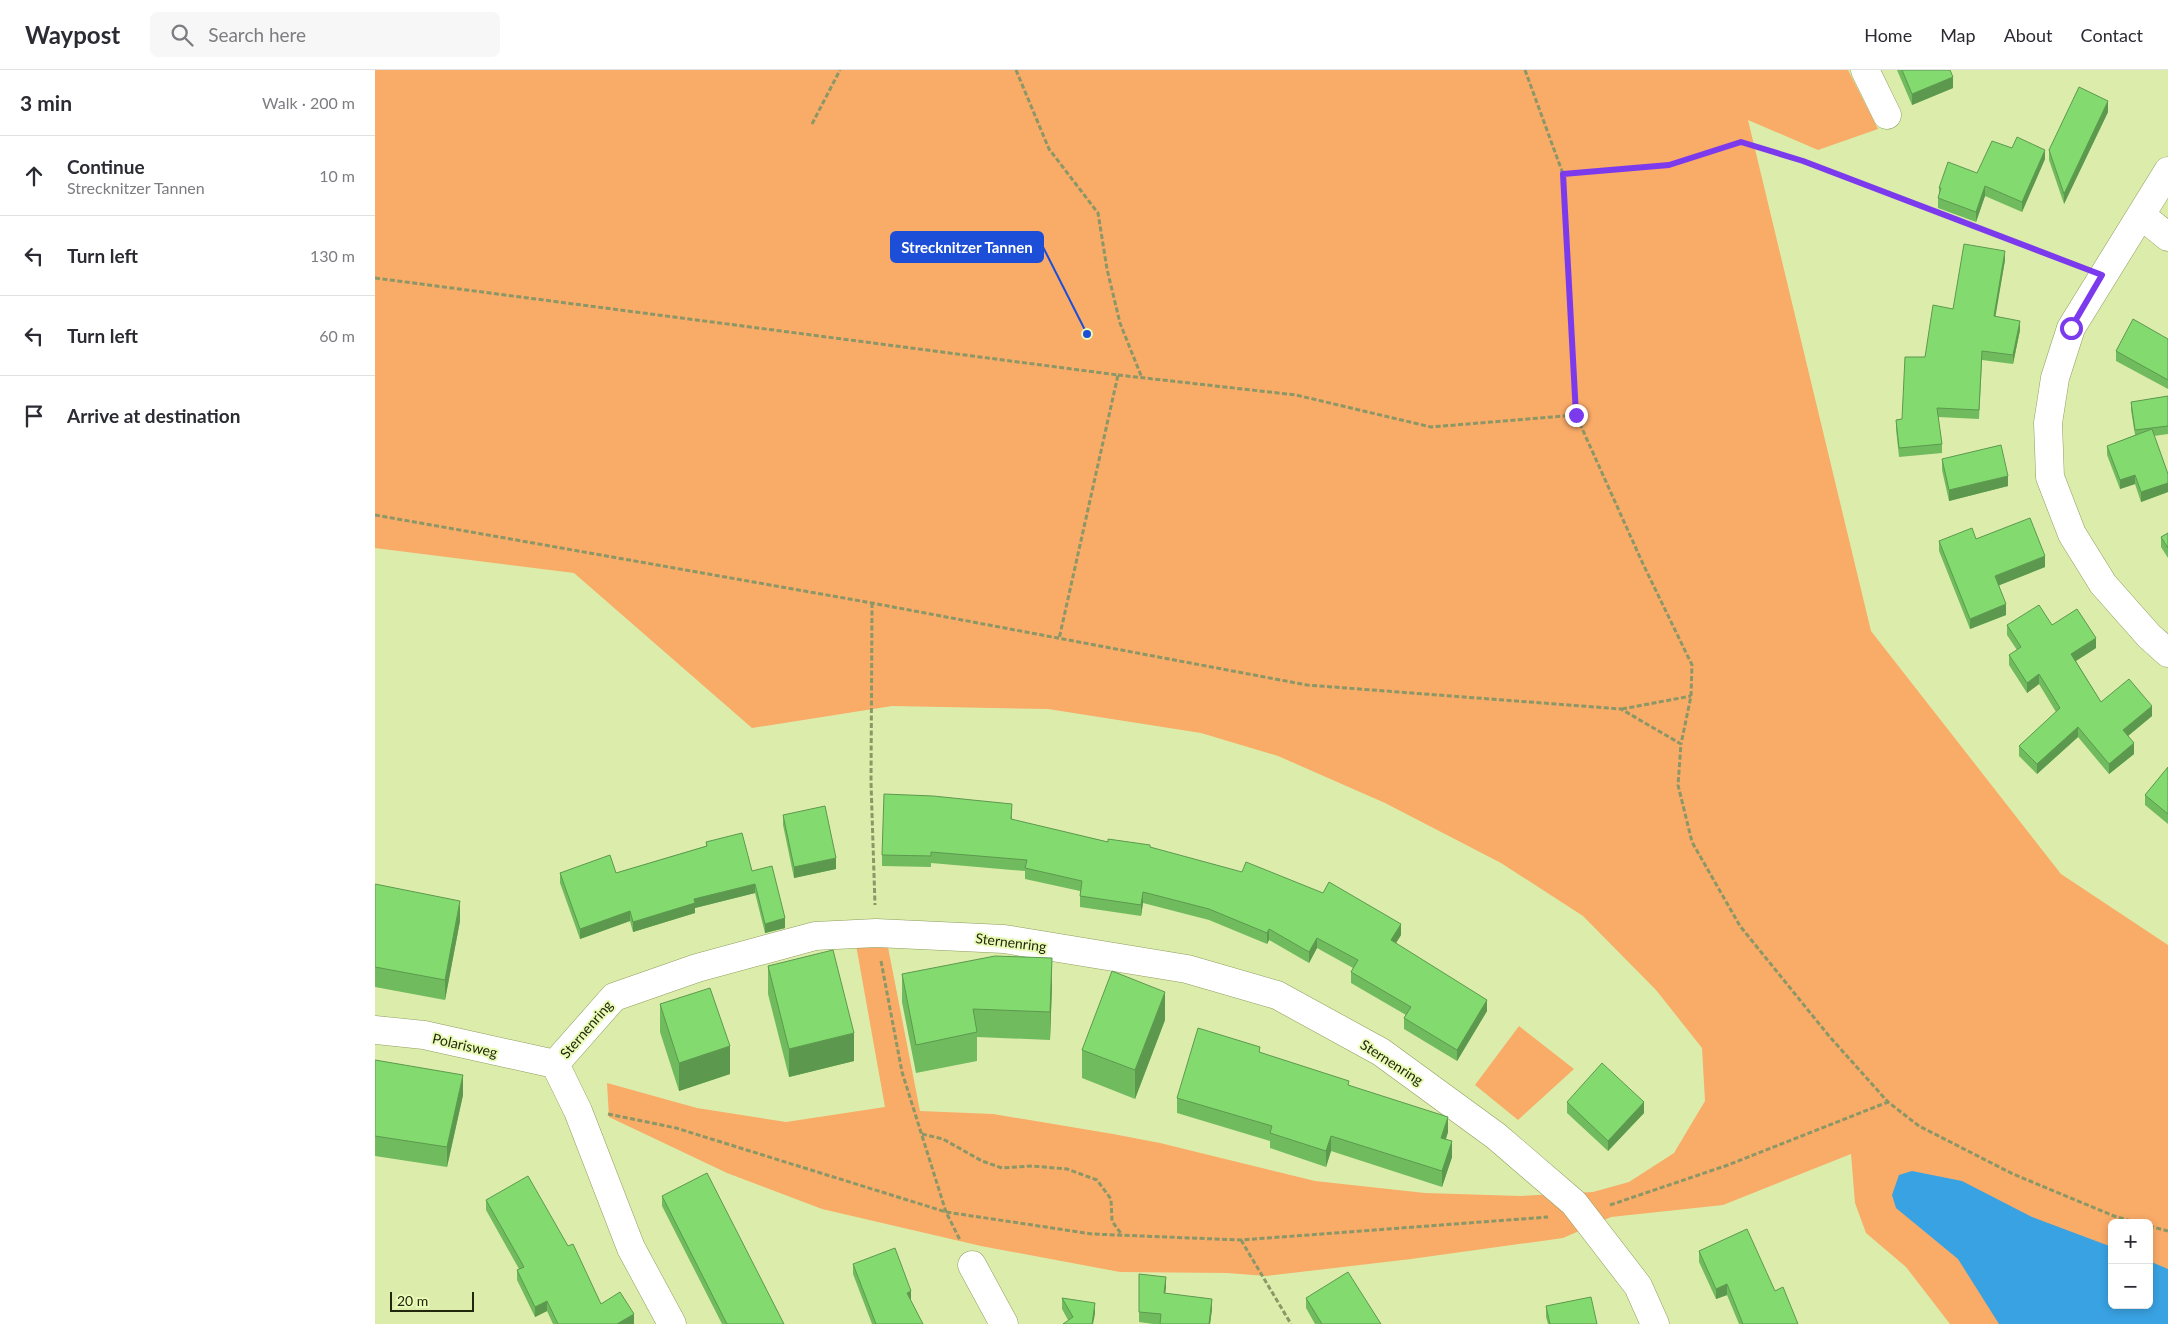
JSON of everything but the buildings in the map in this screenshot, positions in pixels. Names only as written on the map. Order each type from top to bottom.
[{"type":"street","points":[[1865,70],[1887,115]]},
{"type":"street","points":[[2168,171],[2142,216],[2102,275],[2071,328],[2055,378],[2048,423],[2050,477],[2072,534],[2103,584],[2149,636],[2168,653]]},
{"type":"street","points":[[2142,216],[2168,237]]},
{"type":"street","name":"Sternenring","points":[[671,1324],[631,1248],[578,1112],[555,1064],[614,997],[697,968],[815,936],[876,933],[1004,939],[1187,970],[1277,995],[1381,1052],[1496,1136],[1574,1203],[1638,1286],[1655,1324]]},
{"type":"street","name":"Polarisweg","points":[[375,1030],[424,1035],[555,1064]]},
{"type":"street","points":[[972,1265],[1003,1324]]},
{"type":"path","points":[[812,124],[840,70]]},
{"type":"path","points":[[1016,70],[1049,149],[1098,213],[1107,269],[1120,324],[1142,378]]},
{"type":"path","points":[[1525,70],[1563,174],[1576,415],[1643,564],[1692,665],[1691,696],[1681,744],[1678,785],[1692,842],[1740,926],[1829,1036],[1888,1102],[1919,1126],[2013,1174],[2124,1219]]},
{"type":"path","points":[[1563,174],[1669,165],[1741,142],[1803,161],[2102,275]]},
{"type":"path","points":[[375,278],[1118,376],[1296,395],[1431,427],[1576,415]]},
{"type":"path","points":[[1059,639],[1118,376]]},
{"type":"path","points":[[375,514],[872,603],[1307,685],[1621,709],[1691,696]]},
{"type":"path","points":[[872,603],[871,782],[876,933],[902,1072],[947,1212]]},
{"type":"path","points":[[1621,709],[1681,744]]},
{"type":"path","points":[[578,1112],[610,1115],[676,1128],[947,1212],[1092,1234],[1241,1240],[1582,1214],[1728,1166],[1888,1102]]},
{"type":"path","points":[[922,1134],[943,1139],[981,1161],[1002,1168],[1032,1166],[1067,1169],[1097,1180],[1111,1199],[1112,1220],[1122,1235]]},
{"type":"path","points":[[2153,1227],[2168,1231]]},
{"type":"path","points":[[1241,1240],[1291,1324]]},
{"type":"shaded area","points":[[375,70],[1848,70],[1878,129],[1818,150],[1748,120],[1871,631],[2061,874],[2168,945],[2168,1324],[1950,1324],[1906,1267],[1866,1233],[1855,1203],[1851,1154],[1723,1205],[1611,1217],[1563,1238],[1411,1259],[1266,1276],[1227,1273],[1120,1272],[981,1246],[822,1209],[727,1173],[609,1117],[607,1083],[697,1108],[786,1122],[885,1107],[856,945],[887,942],[920,1111],[993,1114],[1113,1134],[1160,1143],[1315,1181],[1425,1193],[1520,1196],[1593,1192],[1629,1182],[1674,1153],[1705,1101],[1702,1048],[1656,990],[1583,916],[1501,863],[1385,803],[1278,756],[1201,733],[1048,709],[892,706],[752,728],[574,573],[375,548]]},
{"type":"shaded area","points":[[1519,1026],[1574,1069],[1518,1120],[1475,1085]]},
{"type":"water","points":[[1912,1171],[1962,1181],[2032,1217],[2108,1246],[2108,1309],[2153,1309],[2153,1263],[2168,1269],[2168,1324],[1999,1324],[1958,1259],[1896,1208],[1892,1195],[1899,1175]]},
{"type":"place","name":"Strecknitzer Tannen","points":[[1087,334]]},
{"type":"route","points":[[1576,415],[1563,174],[1669,165],[1741,142],[1803,161],[2102,275],[2071,328]]}]
